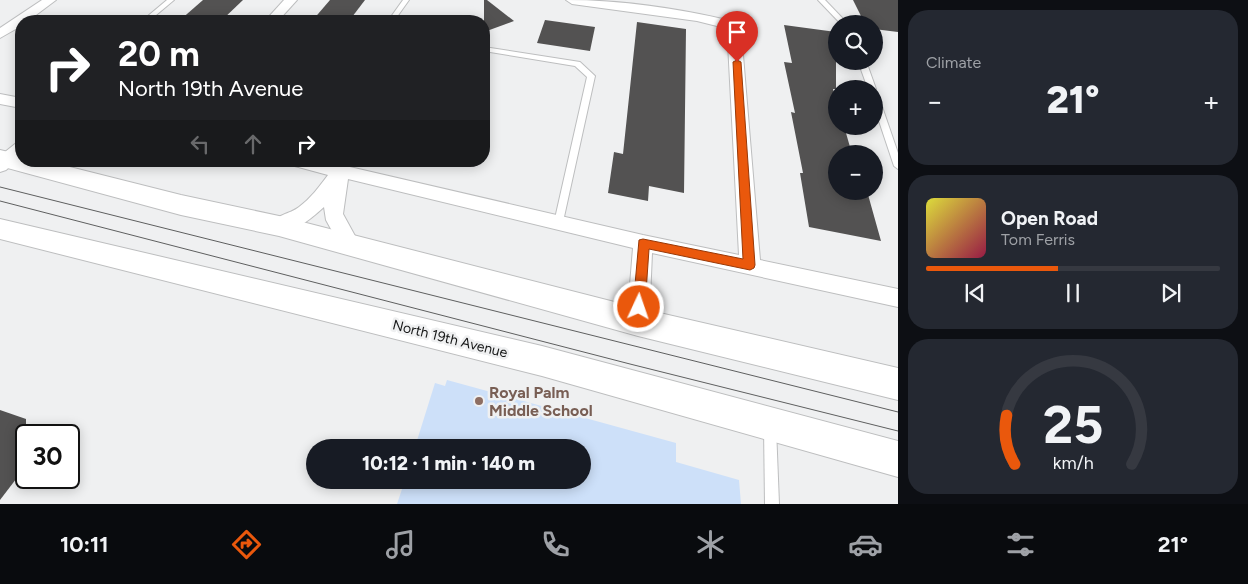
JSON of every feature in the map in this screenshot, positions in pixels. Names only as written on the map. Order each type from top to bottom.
[{"type":"main road","points":[[40,167],[181,205],[279,226],[638,322],[898,384]]},
{"type":"main road","name":"North 19th Avenue","points":[[0,229],[542,362],[898,459]]},
{"type":"street","points":[[28,15],[50,0]]},
{"type":"street","points":[[277,15],[291,0]]},
{"type":"street","points":[[572,0],[697,17],[726,24],[735,43],[750,265]]},
{"type":"street","points":[[0,34],[15,24]]},
{"type":"street","points":[[0,99],[15,102]]},
{"type":"street","points":[[321,167],[643,243],[898,298]]},
{"type":"street","points":[[279,226],[304,214],[318,202],[340,172]]},
{"type":"street","points":[[340,172],[332,208],[334,219],[350,245]]},
{"type":"street","points":[[638,322],[643,243]]},
{"type":"lane","points":[[152,15],[171,0]]},
{"type":"lane","points":[[395,15],[406,0]]},
{"type":"lane","points":[[821,0],[836,15]]},
{"type":"lane","points":[[490,50],[577,64],[591,76],[559,223]]},
{"type":"lane","points":[[883,122],[898,166]]},
{"type":"lane","points":[[770,423],[772,504]]},
{"type":"shaded area","points":[[447,380],[676,443],[676,462],[739,480],[741,504],[397,504],[402,489],[591,489],[591,439],[418,439],[435,383],[445,386]]},
{"type":"building","points":[[203,0],[243,0],[227,15],[186,15]]},
{"type":"building","points":[[330,0],[365,0],[354,15],[317,15]]},
{"type":"building","points":[[484,0],[487,0],[514,21],[490,30],[490,15],[484,15]]},
{"type":"building","points":[[853,0],[898,0],[898,32],[883,30],[883,15],[860,15]]},
{"type":"building","points":[[545,20],[595,27],[590,51],[537,43]]},
{"type":"building","points":[[637,22],[686,29],[684,193],[649,186],[648,201],[608,193],[614,152],[623,154]]},
{"type":"building","points":[[784,25],[828,31],[828,70],[836,70],[836,80],[828,80],[828,135],[847,135],[849,145],[828,145],[828,200],[870,200],[881,241],[809,227],[800,173],[803,173],[791,112],[795,113],[784,62],[792,63]]},
{"type":"building","points":[[0,410],[26,419],[26,424],[15,424],[15,480],[0,500]]},
{"type":"tram line","points":[[0,187],[898,412]]},
{"type":"tram line","points":[[0,201],[630,364],[898,431]]},
{"type":"place","name":"Royal Palm Middle School","points":[[479,401]]},
{"type":"route","points":[[639,307],[643,243],[750,265],[737,62]]}]
